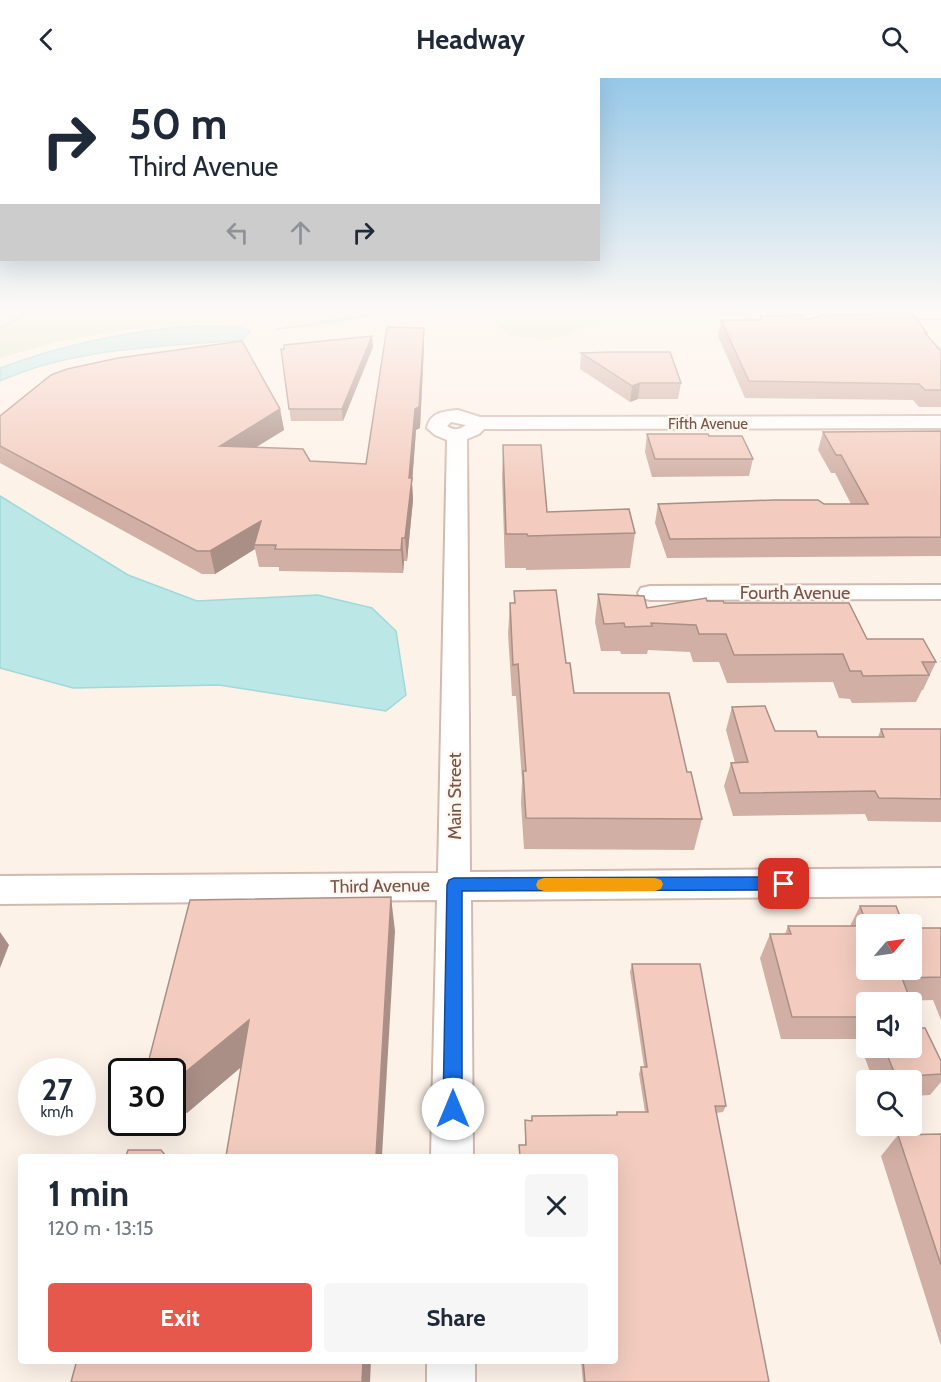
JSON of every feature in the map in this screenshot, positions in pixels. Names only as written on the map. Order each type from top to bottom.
[{"type":"street","name":"Fifth Avenue","points":[[466,429],[941,422]]},
{"type":"street","name":"Main Street","points":[[452,1154],[454,885],[466,429]]},
{"type":"street","name":"Fourth Avenue","points":[[650,593],[941,592]]},
{"type":"street","name":"Third Avenue","points":[[0,890],[941,882]]},
{"type":"street","points":[[451,1364],[451,1382]]},
{"type":"water","points":[[0,372],[24,372],[0,381]]},
{"type":"water","points":[[0,496],[128,575],[197,601],[318,595],[372,608],[396,631],[406,695],[386,711],[219,685],[73,688],[0,668]]},
{"type":"building","points":[[59,372],[259,372],[280,409],[220,446],[303,449],[310,461],[366,464],[380,372],[421,372],[419,407],[415,409],[409,478],[412,478],[405,538],[402,538],[401,550],[275,549],[276,545],[254,545],[261,521],[210,551],[197,551],[0,446],[0,416],[51,375]]},
{"type":"building","points":[[284,372],[357,372],[342,409],[289,409]]},
{"type":"building","points":[[610,372],[677,372],[681,383],[640,383],[632,386]]},
{"type":"building","points":[[745,372],[941,372],[941,390],[925,390],[919,384],[749,381]]},
{"type":"building","points":[[941,431],[941,537],[670,539],[658,504],[818,500],[824,504],[868,504],[841,455],[836,455],[823,432]]},
{"type":"building","points":[[647,434],[742,436],[753,459],[655,459]]},
{"type":"building","points":[[503,445],[541,445],[547,512],[629,509],[635,533],[528,536],[527,534],[506,534]]},
{"type":"building","points":[[556,590],[566,663],[570,663],[574,693],[669,693],[687,772],[691,772],[702,819],[526,818],[523,771],[526,771],[518,664],[513,665],[510,603],[515,603],[514,591]]},
{"type":"building","points":[[598,594],[644,596],[647,608],[706,598],[707,601],[723,601],[724,603],[849,603],[867,639],[923,639],[936,662],[922,662],[929,675],[863,676],[861,671],[850,671],[843,654],[734,655],[726,634],[699,634],[696,625],[651,623],[652,626],[625,627],[624,623],[604,624]]},
{"type":"building","points":[[765,706],[775,731],[816,731],[818,737],[884,737],[881,729],[941,729],[941,799],[879,798],[875,791],[740,793],[731,763],[748,762],[732,707]]},
{"type":"building","points":[[391,897],[376,1154],[226,1154],[249,1020],[186,1072],[186,1058],[149,1058],[190,900]]},
{"type":"building","points":[[860,906],[896,906],[899,914],[863,914]]},
{"type":"building","points":[[788,926],[856,926],[856,980],[903,980],[907,992],[856,992],[856,1017],[792,1017],[770,934],[791,934]]},
{"type":"building","points":[[922,928],[941,928],[941,977],[922,977]]},
{"type":"building","points":[[632,964],[700,964],[726,1106],[715,1106],[769,1382],[585,1382],[583,1364],[618,1364],[618,1154],[520,1154],[519,1145],[526,1145],[525,1120],[532,1121],[532,1116],[617,1115],[617,1112],[648,1112],[641,1067],[647,1067]]},
{"type":"building","points":[[922,1028],[925,1028],[941,1061],[941,1074],[922,1075],[922,1070],[893,1070],[888,1058],[922,1058]]},
{"type":"building","points":[[941,1134],[941,1265],[898,1136]]},
{"type":"building","points":[[128,1150],[161,1150],[164,1154],[127,1154]]},
{"type":"building","points":[[76,1364],[363,1364],[362,1382],[71,1382]]},
{"type":"slow traffic","points":[[544,885],[655,884]]},
{"type":"route","points":[[453,1109],[454,885],[784,884]]}]
